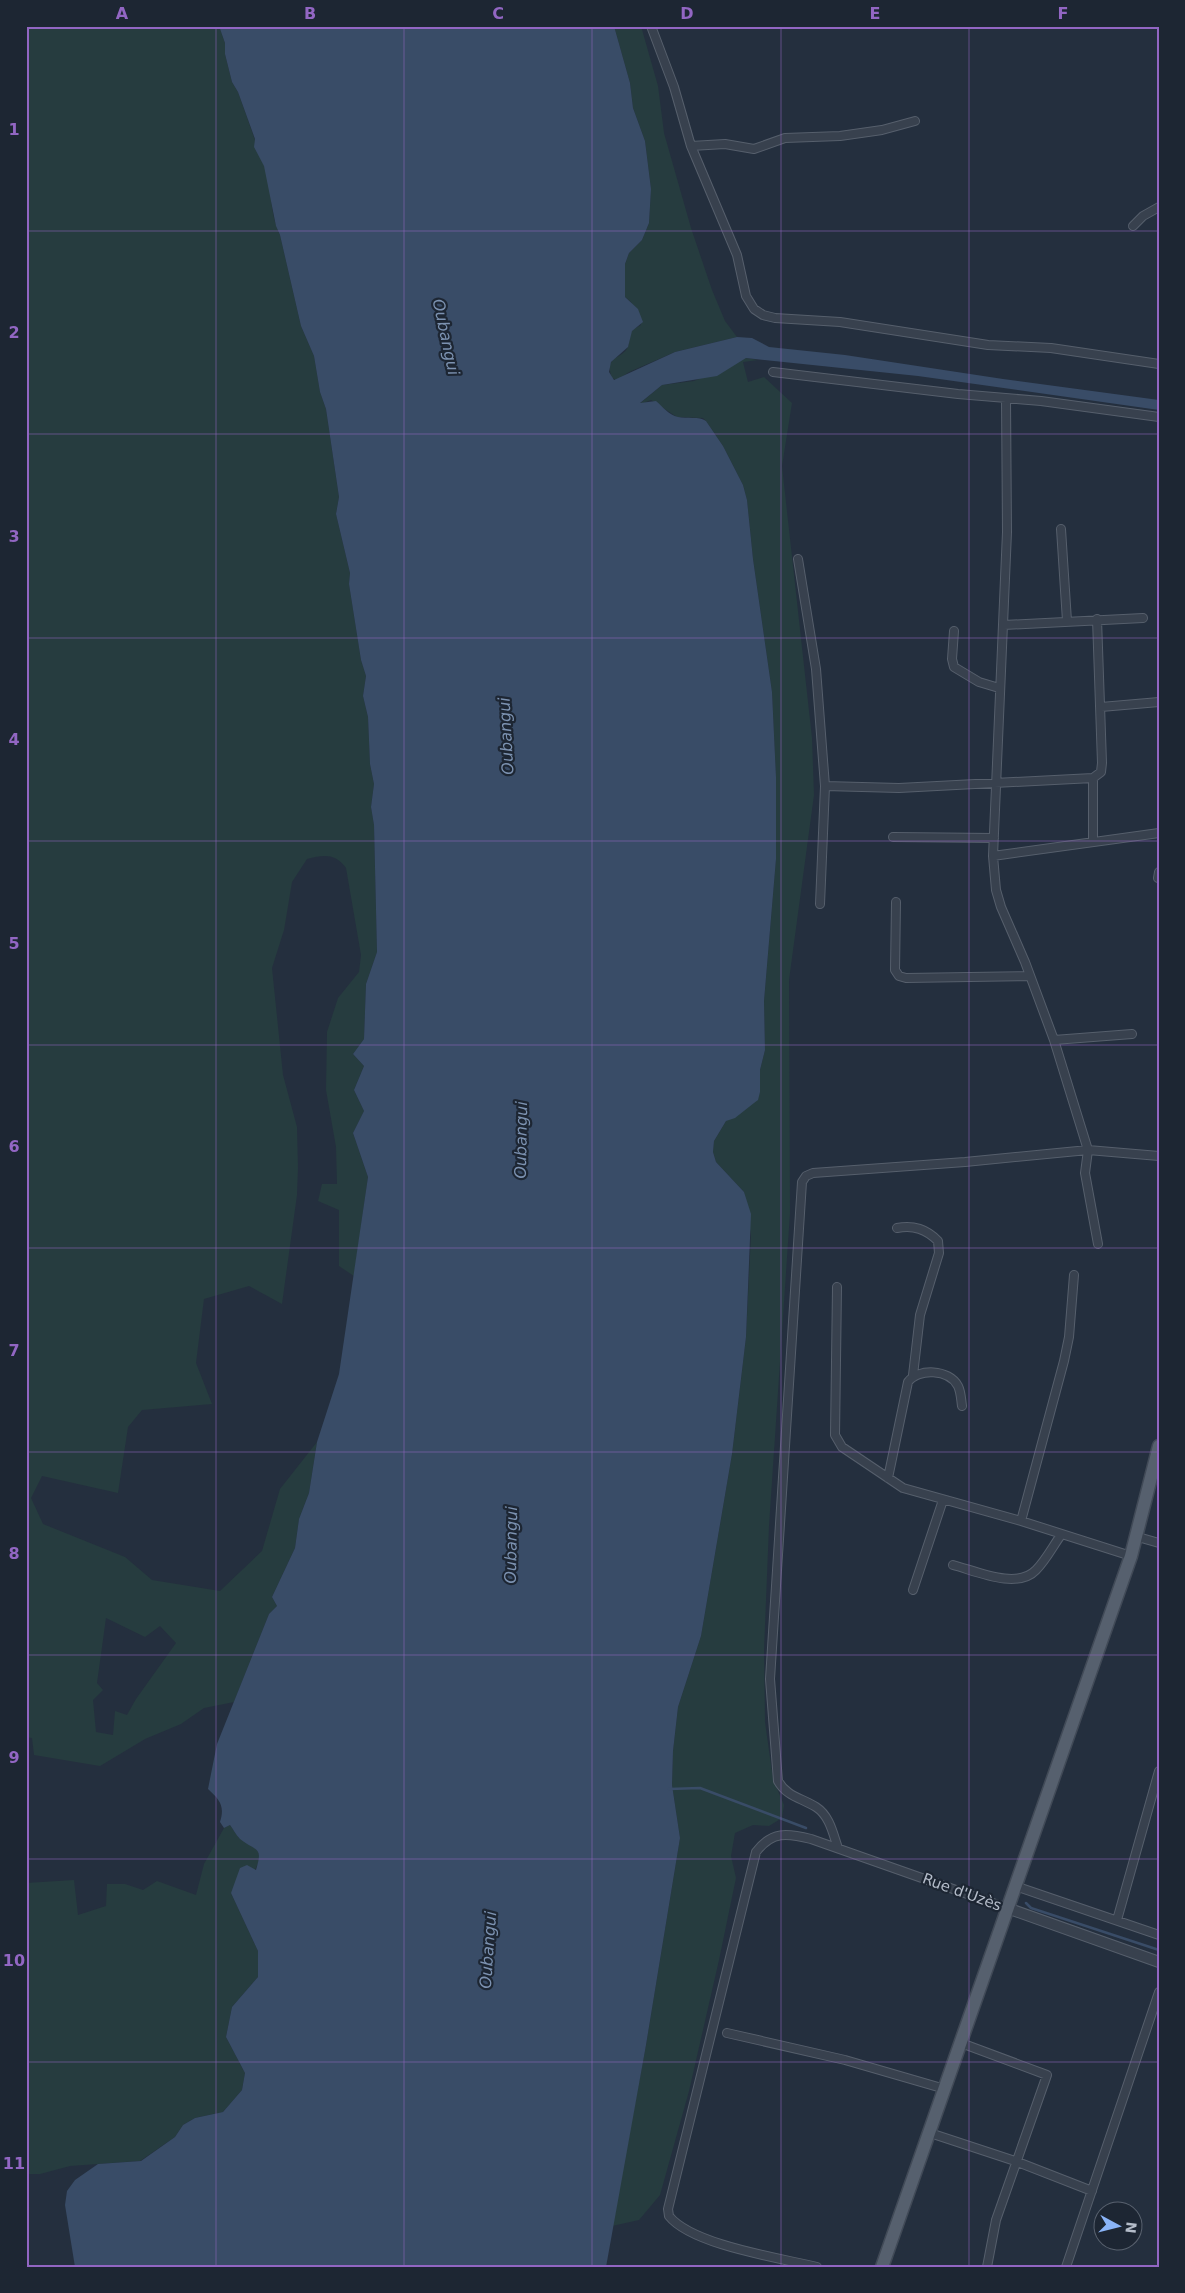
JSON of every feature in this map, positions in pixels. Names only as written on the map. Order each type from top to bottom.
[{"type":"main road","points":[[882,2267],[1138,1537],[1158,1460],[1159,1446]]},
{"type":"street","points":[[651,26],[674,86],[691,146],[737,254],[746,296],[754,308],[763,315],[775,318],[840,322],[988,345],[1051,348],[1159,364]]},
{"type":"street","points":[[691,146],[725,144],[754,149],[785,138],[840,136],[882,130],[914,121]]},
{"type":"street","points":[[1133,226],[1143,216],[1159,207]]},
{"type":"street","points":[[773,372],[1006,399],[1041,401],[1159,417]]},
{"type":"street","points":[[1006,399],[1007,532],[993,856],[996,890],[1054,1040],[1088,1150],[1085,1173],[1098,1244]]},
{"type":"street","points":[[1061,530],[1068,621]]},
{"type":"street","points":[[798,559],[816,669],[825,786],[820,904]]},
{"type":"street","points":[[1004,626],[1097,619],[1143,618]]},
{"type":"street","points":[[825,786],[899,788],[1094,778],[1101,772],[1102,763],[1097,619]]},
{"type":"street","points":[[954,631],[952,659],[954,667],[979,682],[999,688]]},
{"type":"street","points":[[1101,707],[1159,702]]},
{"type":"street","points":[[1093,840],[1094,778]]},
{"type":"street","points":[[993,856],[1043,850],[1093,840],[1159,833]]},
{"type":"street","points":[[893,838],[994,838]]},
{"type":"street","points":[[896,902],[896,970],[899,976],[906,978],[1030,976]]},
{"type":"street","points":[[1054,1040],[1132,1034]]},
{"type":"street","points":[[838,1848],[830,1824],[817,1808],[784,1791],[778,1781],[770,1679],[802,1182],[806,1176],[813,1173],[965,1162],[1088,1150],[1159,1156]]},
{"type":"street","points":[[888,1478],[908,1382],[913,1375],[920,1315],[939,1253],[938,1241],[919,1228],[908,1226],[897,1228]]},
{"type":"street","points":[[1020,1521],[1064,1362],[1069,1337],[1074,1275]]},
{"type":"street","points":[[837,1287],[835,1435],[842,1447],[879,1469],[903,1488],[1020,1521],[1131,1556]]},
{"type":"street","points":[[913,1375],[924,1372],[939,1373],[950,1378],[957,1384],[962,1406]]},
{"type":"street","points":[[914,1590],[943,1500]]},
{"type":"street","points":[[953,1565],[1012,1579],[1024,1578],[1036,1571],[1061,1535]]},
{"type":"street","points":[[1138,1537],[1159,1543]]},
{"type":"street","points":[[1117,1920],[1159,1771]]},
{"type":"street","name":"Rue d'Uzès","points":[[817,2267],[712,2241],[687,2232],[669,2216],[668,2210],[750,1872],[756,1852],[764,1842],[780,1835],[794,1834],[1159,1962]]},
{"type":"street","points":[[1015,1886],[1159,1935]]},
{"type":"street","points":[[1066,2267],[1159,1992]]},
{"type":"street","points":[[727,2033],[845,2060],[945,2089]]},
{"type":"street","points":[[961,2043],[1046,2075],[996,2220],[987,2267]]},
{"type":"street","points":[[930,2133],[1015,2161],[1092,2191]]},
{"type":"green space","points":[[26,26],[219,26],[225,43],[225,54],[232,82],[238,92],[255,140],[256,150],[267,174],[274,218],[280,235],[301,326],[314,356],[320,392],[326,409],[339,497],[336,514],[350,573],[349,584],[361,660],[366,676],[363,696],[368,717],[370,764],[374,784],[371,807],[374,825],[377,952],[366,984],[364,1039],[353,1054],[364,1066],[354,1090],[364,1111],[353,1133],[368,1177],[354,1276],[339,1266],[339,1210],[318,1201],[322,1184],[337,1184],[336,1147],[326,1090],[327,1032],[338,998],[359,972],[361,955],[346,868],[338,860],[329,856],[307,859],[292,882],[284,930],[272,968],[283,1075],[297,1127],[297,1195],[282,1304],[249,1286],[204,1299],[196,1363],[212,1404],[142,1410],[128,1427],[118,1493],[42,1476],[31,1498],[43,1524],[125,1557],[152,1580],[220,1591],[262,1551],[280,1489],[317,1442],[309,1493],[299,1519],[295,1548],[272,1597],[277,1606],[269,1614],[234,1702],[204,1708],[181,1724],[145,1739],[100,1766],[34,1755],[32,1738],[26,1737]],"holes":[[[106,1618],[145,1637],[160,1626],[176,1643],[136,1699],[127,1715],[115,1711],[113,1735],[96,1732],[93,1700],[103,1690],[97,1683]]]},
{"type":"green space","points":[[614,26],[641,26],[658,86],[664,133],[691,228],[712,290],[725,321],[737,337],[675,352],[629,372],[617,380],[612,378],[610,365],[615,358],[626,350],[632,330],[641,325],[631,302],[625,297],[625,264],[629,253],[642,240],[649,223],[651,189],[645,141],[633,108],[630,83]]},
{"type":"green space","points":[[746,358],[758,360],[743,362],[748,382],[764,377],[792,403],[782,466],[812,738],[814,795],[789,980],[790,1213],[769,1526],[764,1650],[765,1722],[773,1779],[784,1805],[782,1818],[769,1826],[753,1825],[735,1833],[731,1856],[736,1878],[689,2091],[660,2195],[639,2220],[612,2226],[646,2045],[680,1838],[672,1785],[673,1751],[678,1707],[701,1636],[732,1454],[746,1337],[751,1235],[744,1192],[716,1162],[713,1152],[714,1141],[726,1121],[743,1111],[760,1092],[760,1070],[765,1050],[764,1001],[776,859],[776,777],[772,692],[753,559],[747,500],[743,485],[723,446],[703,418],[677,417],[651,400],[638,405],[662,385],[694,381]]},
{"type":"green space","points":[[230,1825],[239,1838],[257,1848],[259,1855],[256,1868],[252,1874],[231,1893],[258,1951],[258,1977],[232,2007],[226,2037],[245,2073],[242,2090],[223,2112],[195,2118],[183,2125],[175,2137],[140,2161],[70,2166],[40,2174],[26,2174],[26,1883],[74,1880],[78,1915],[106,1906],[107,1884],[125,1884],[143,1890],[157,1881],[196,1895],[204,1864],[224,1828]]},
{"type":"water","name":"Oubangui","points":[[219,26],[614,26],[630,83],[633,108],[645,141],[651,189],[649,223],[642,240],[629,253],[625,264],[625,297],[638,309],[643,322],[632,331],[628,347],[611,362],[609,372],[614,380],[675,352],[737,337],[752,338],[769,347],[845,355],[1159,400],[1159,410],[918,376],[746,358],[717,376],[662,385],[640,403],[656,401],[666,411],[675,416],[706,421],[723,446],[743,485],[747,500],[753,559],[772,692],[776,777],[776,859],[764,1001],[765,1050],[760,1070],[760,1092],[758,1100],[735,1118],[726,1121],[714,1141],[713,1152],[716,1162],[744,1192],[751,1214],[746,1337],[732,1454],[701,1636],[678,1707],[673,1751],[672,1785],[680,1838],[646,2045],[606,2267],[75,2267],[65,2205],[67,2191],[75,2180],[98,2164],[141,2161],[175,2137],[183,2125],[195,2118],[223,2112],[242,2090],[245,2073],[226,2037],[232,2007],[258,1977],[258,1951],[231,1893],[240,1868],[247,1865],[256,1870],[259,1857],[257,1850],[240,1839],[230,1825],[224,1828],[220,1822],[222,1807],[208,1789],[217,1744],[269,1614],[277,1606],[272,1597],[295,1548],[299,1519],[309,1493],[317,1442],[339,1374],[368,1177],[353,1133],[364,1111],[354,1090],[364,1066],[353,1054],[364,1039],[366,984],[377,952],[374,825],[371,807],[374,784],[370,764],[368,717],[363,696],[366,676],[361,660],[349,584],[350,573],[336,514],[339,497],[326,409],[320,392],[314,356],[301,326],[280,235],[276,226],[264,166],[254,147],[255,139],[238,92],[232,82],[225,54],[225,43]]},
{"type":"waterway","points":[[669,1789],[700,1788],[806,1828]]},
{"type":"waterway","points":[[1026,1903],[1031,1908],[1159,1950]]}]
